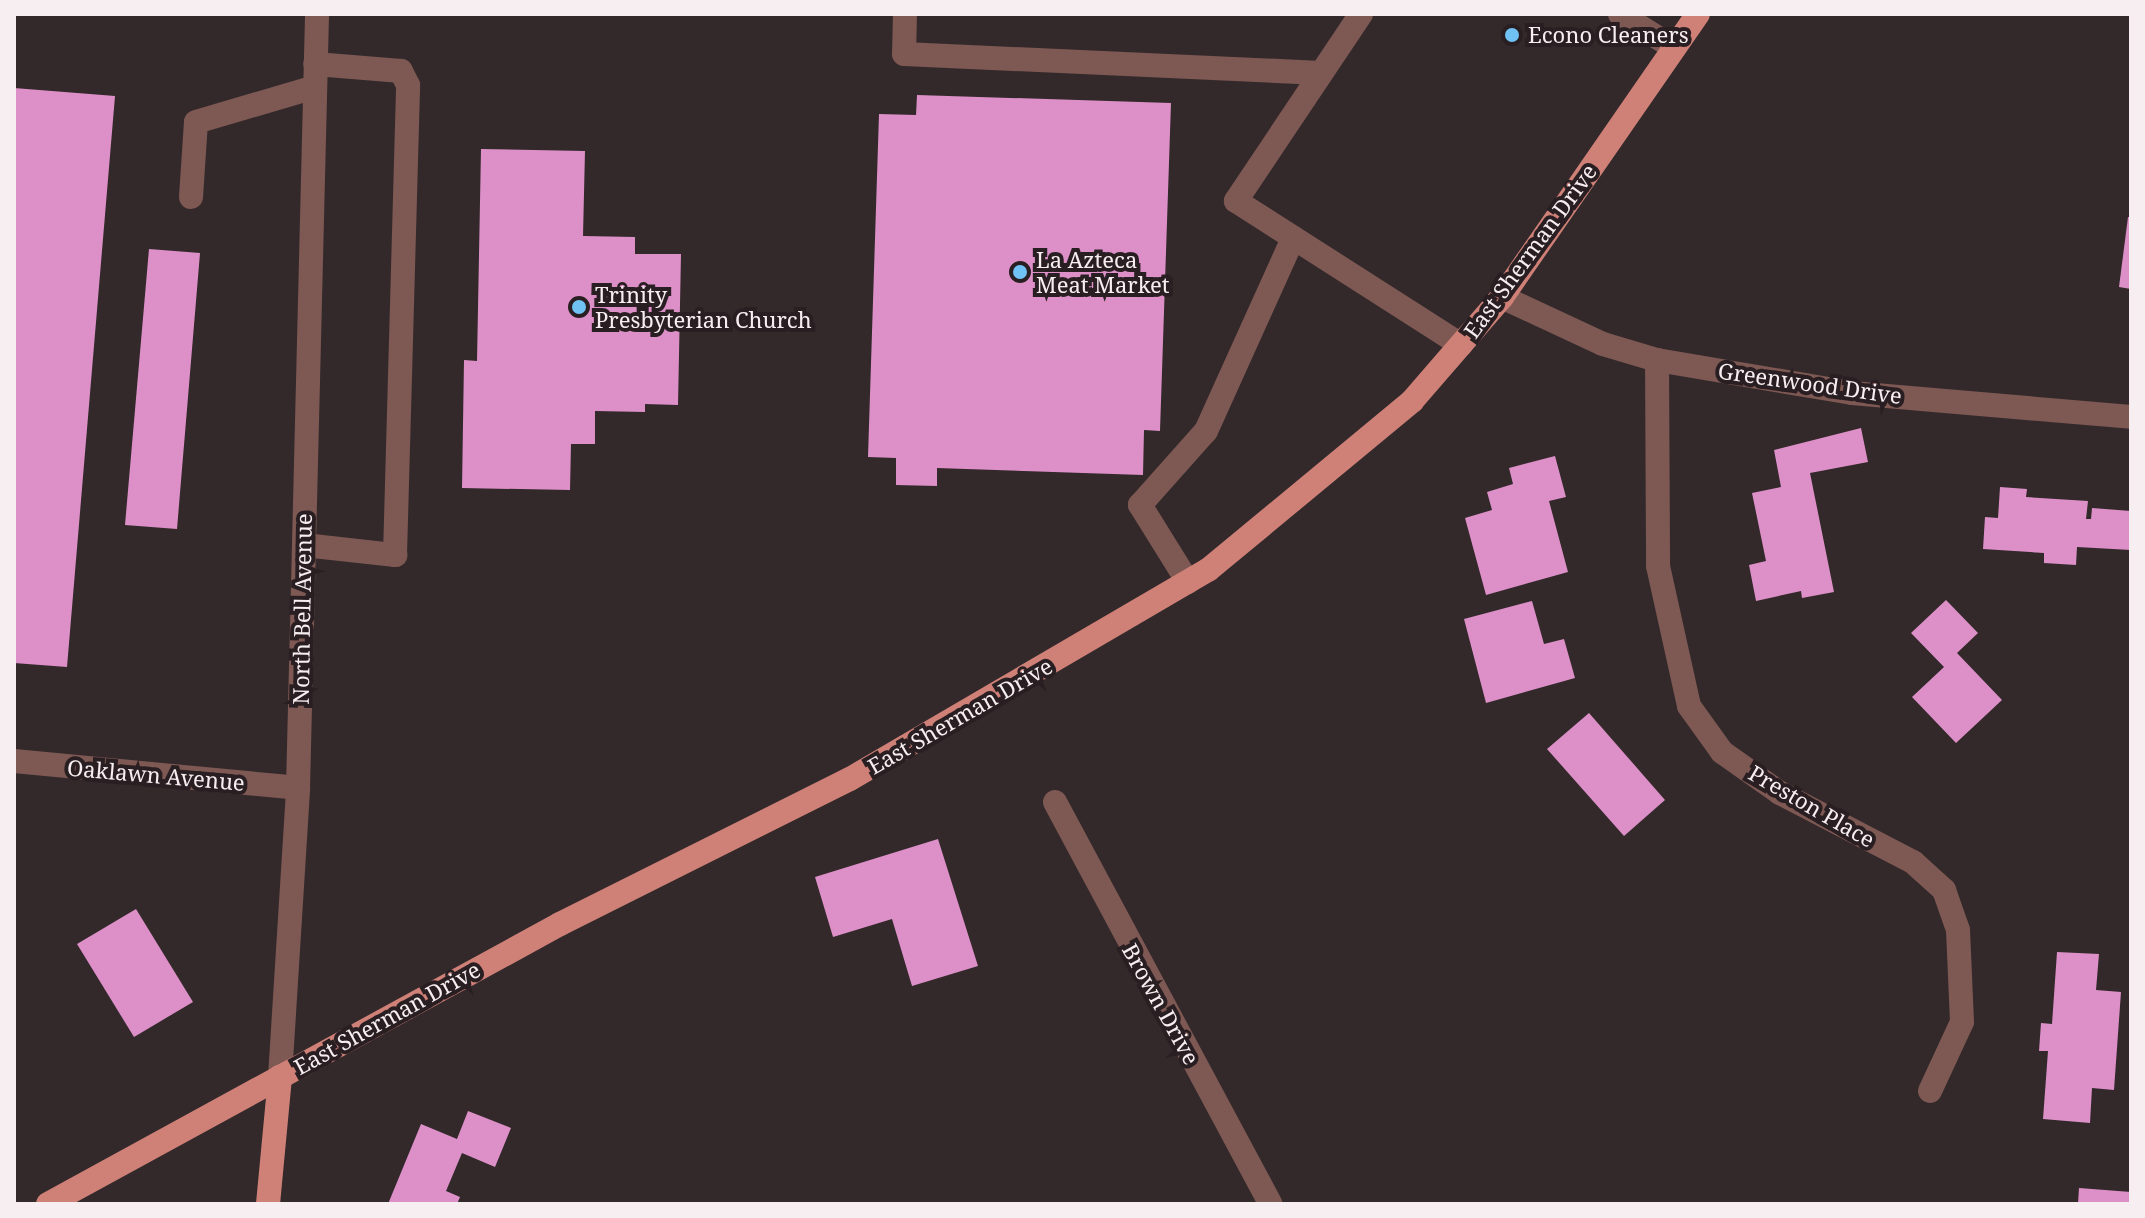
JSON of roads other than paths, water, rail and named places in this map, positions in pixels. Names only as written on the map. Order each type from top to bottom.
[{"type":"main road","name":"East Sherman Drive","points":[[48,1204],[560,924],[850,779],[1188,582],[1412,401],[1502,297],[1698,14]]},
{"type":"main road","name":"North Bell Avenue","points":[[268,1204],[280,1077]]},
{"type":"street","name":"North Bell Avenue","points":[[280,1077],[298,788],[317,14]]},
{"type":"street","points":[[905,14],[904,54],[1321,73]]},
{"type":"street","points":[[1361,14],[1236,201],[1461,345]]},
{"type":"street","points":[[1620,14],[1674,48]]},
{"type":"street","points":[[191,197],[196,122],[315,76],[401,71],[408,85],[395,555],[304,545]]},
{"type":"street","points":[[1188,582],[1140,505],[1206,431],[1293,238]]},
{"type":"street","name":"Greenwood Drive","points":[[1502,297],[1603,344],[1657,360],[1852,393],[2131,417]]},
{"type":"street","name":"Preston Place","points":[[1657,360],[1658,566],[1689,706],[1722,752],[1780,793],[1913,862],[1944,890],[1958,930],[1962,1022],[1930,1091]]},
{"type":"street","name":"Oaklawn Avenue","points":[[14,761],[298,788]]},
{"type":"street","name":"Brown Drive","points":[[1055,802],[1271,1204]]},
{"type":"place","name":"Econo Cleaners","points":[[1512,35]]},
{"type":"place","name":"La Azteca Meat Market","points":[[1020,272]]},
{"type":"place","name":"Trinity Presbyterian Church","points":[[579,307]]}]
